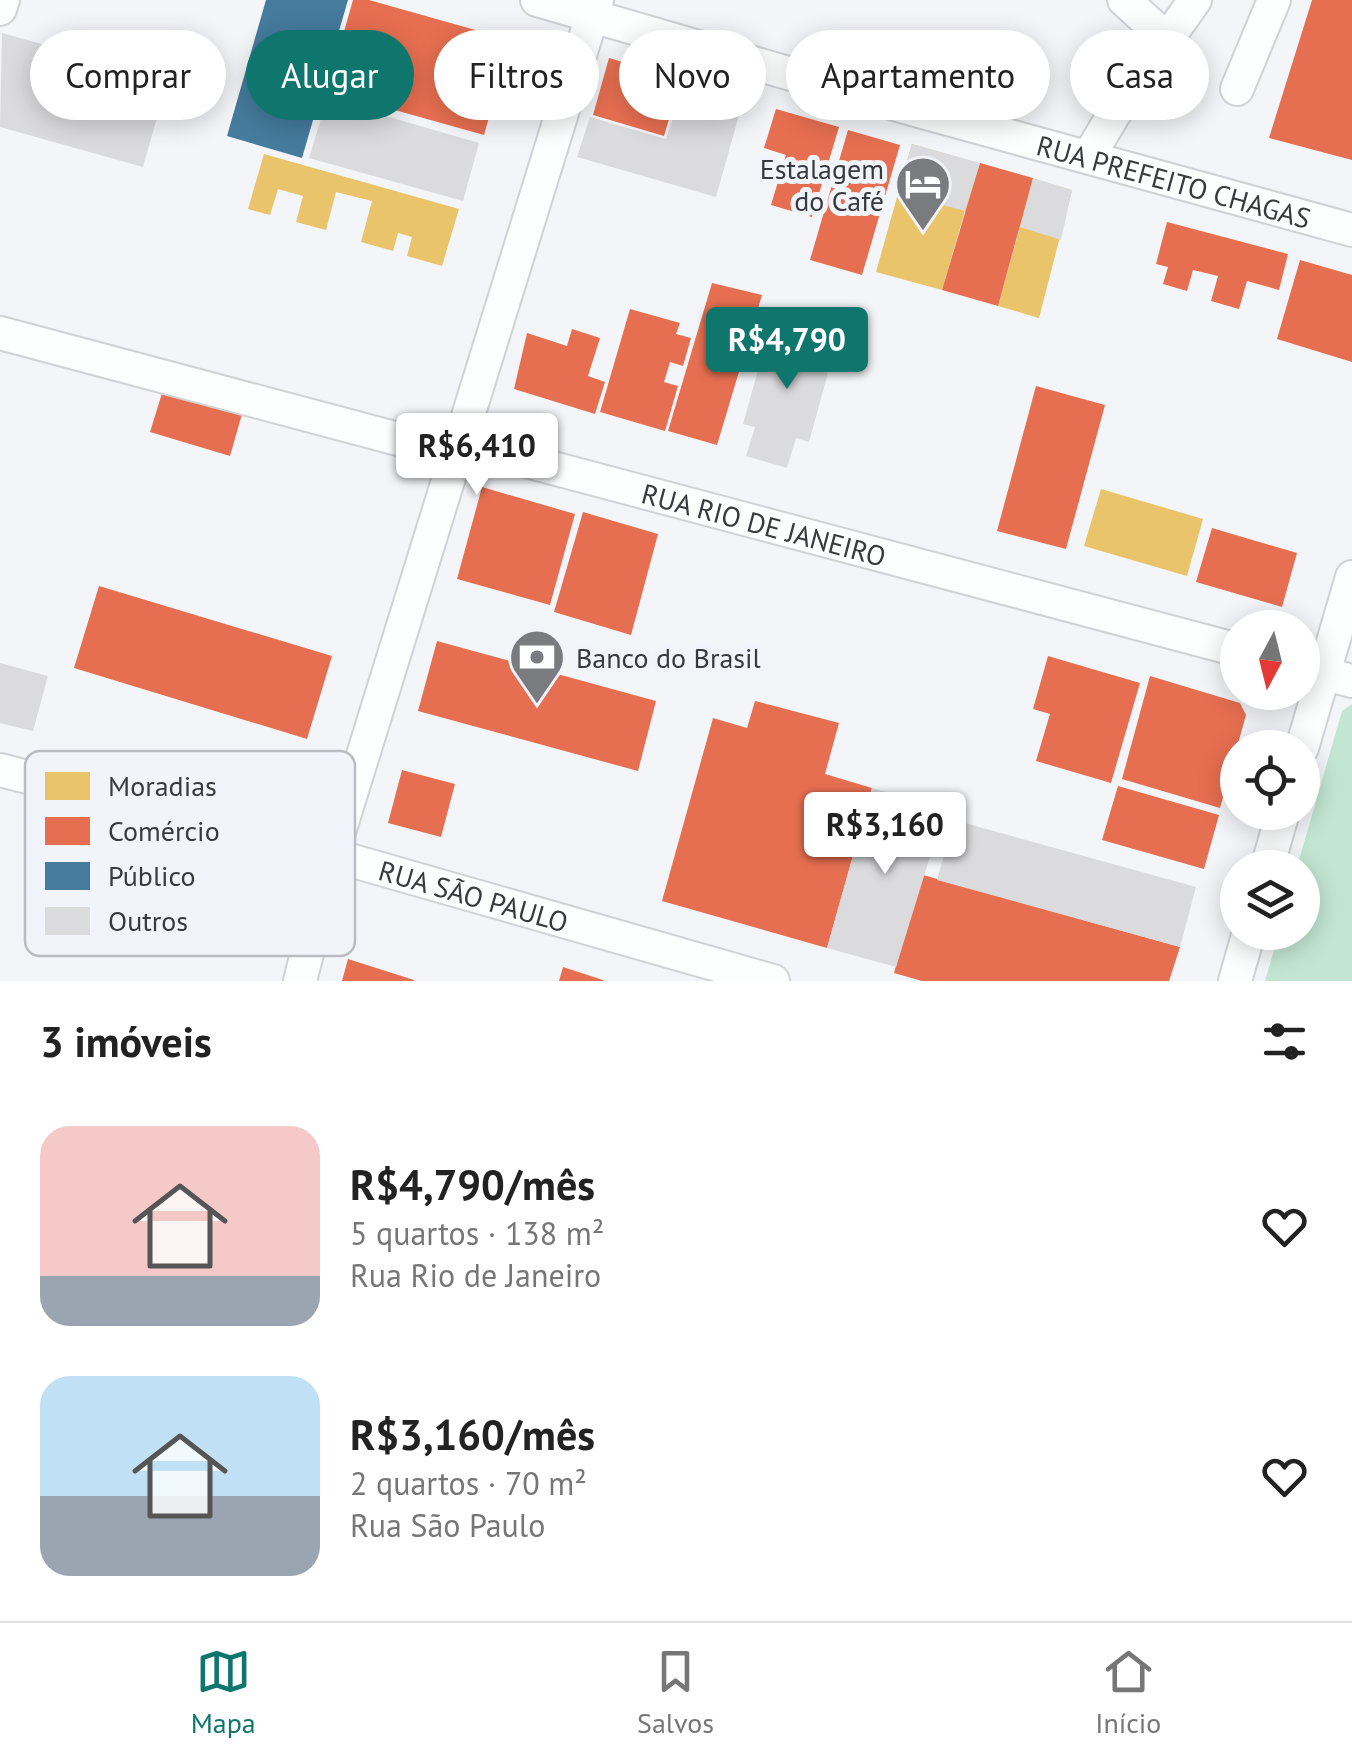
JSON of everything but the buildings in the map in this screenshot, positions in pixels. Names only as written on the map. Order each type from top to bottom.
[{"type":"street","points":[[0,9],[2,0]]},
{"type":"street","name":"RUA PREFEITO CHAGAS","points":[[537,0],[595,8],[915,110],[1352,230]]},
{"type":"street","points":[[1124,0],[1158,30]]},
{"type":"street","points":[[1174,30],[1195,0]]},
{"type":"street","points":[[1236,89],[1274,0]]},
{"type":"street","points":[[355,782],[595,8]]},
{"type":"street","points":[[1090,156],[1111,120]]},
{"type":"street","name":"RUA RIO DE JANEIRO","points":[[0,333],[458,455],[485,450],[1220,645]]},
{"type":"street","points":[[1308,730],[1352,577]]},
{"type":"street","name":"RUA SÃO PAULO","points":[[0,770],[25,776]]},
{"type":"street","name":"RUA SÃO PAULO","points":[[355,862],[772,981]]},
{"type":"street","points":[[1235,981],[1244,950]]},
{"type":"street","points":[[300,981],[306,956]]},
{"type":"green space","points":[[1352,704],[1352,981],[1265,981],[1274,950],[1320,950],[1320,850],[1302,850],[1308,830],[1320,830],[1320,787],[1342,711]]},
{"type":"place","name":"Estalagem do Café","points":[[923,233]]},
{"type":"place","name":"Banco do Brasil","points":[[537,706]]}]
